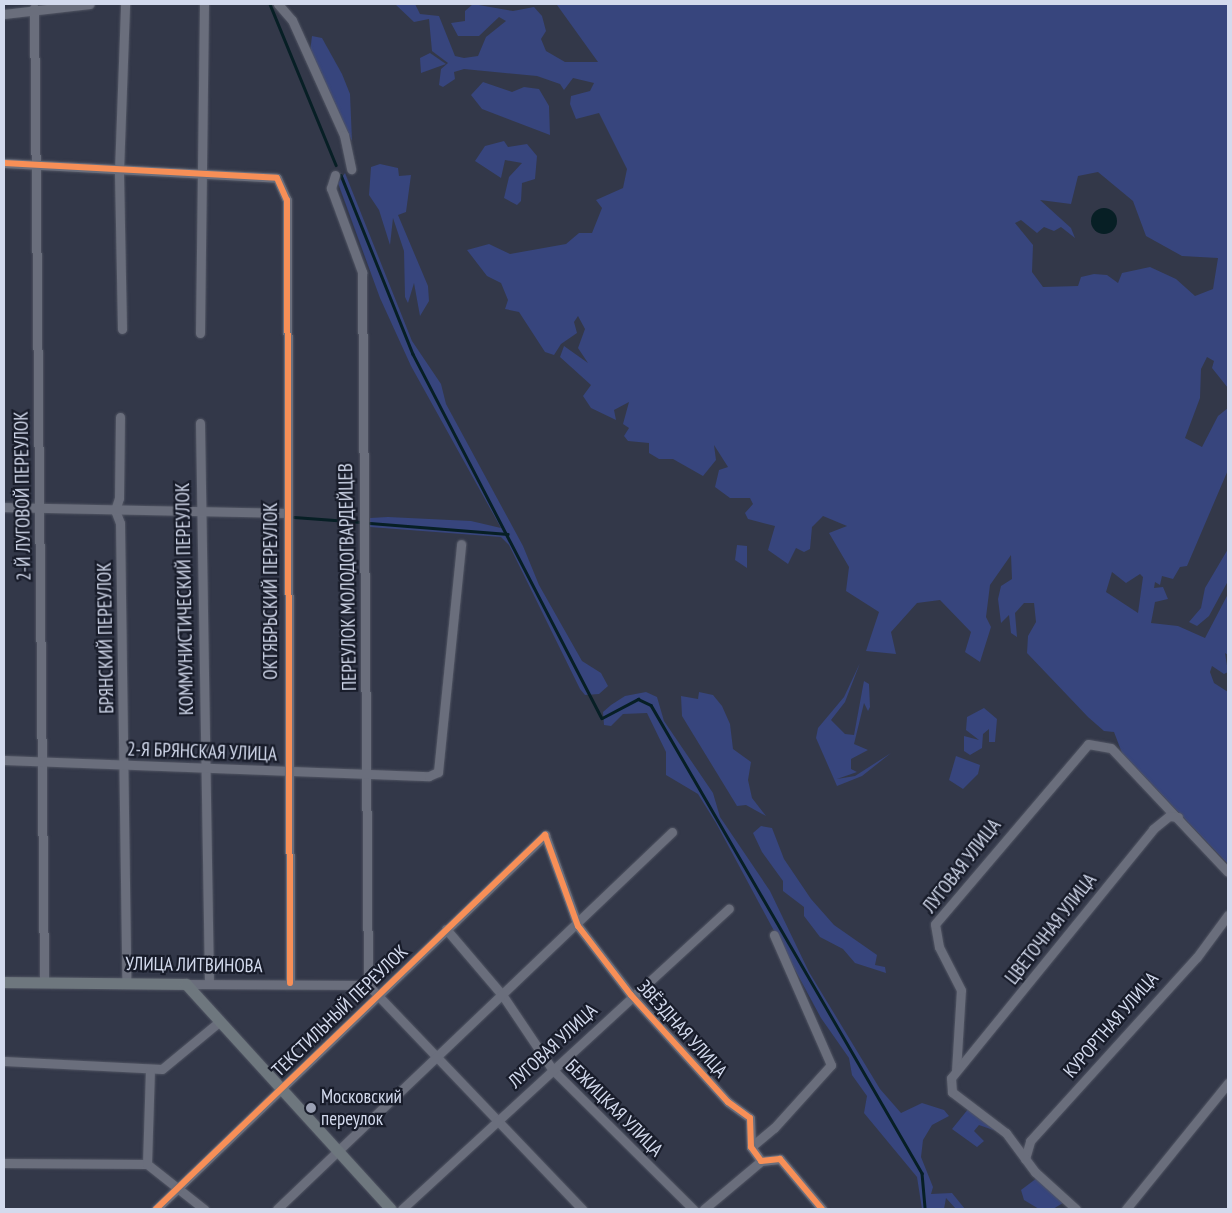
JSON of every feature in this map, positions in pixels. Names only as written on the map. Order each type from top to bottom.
[{"type":"main road","name":"УЛИЦА ЛИТВИНОВА","points":[[4,982],[126,981],[186,984]]},
{"type":"main road","points":[[186,984],[391,1209]]},
{"type":"street","points":[[4,14],[34,8],[89,4]]},
{"type":"street","points":[[122,329],[119,171],[125,4]]},
{"type":"street","points":[[200,333],[204,4]]},
{"type":"street","points":[[278,4],[292,20],[344,135],[352,169]]},
{"type":"street","name":"2-Й ЛУГОВОЙ ПЕРЕУЛОК","points":[[34,8],[38,509],[44,762],[44,982]]},
{"type":"street","points":[[4,163],[119,171],[202,172]]},
{"type":"street","name":"ОКТЯБРЬСКИЙ ПЕРЕУЛОК","points":[[202,172],[277,178],[287,200],[285,513],[290,983]]},
{"type":"street","name":"ПЕРЕУЛОК МОЛОДОГВАРДЕЙЦЕВ","points":[[334,175],[331,188],[362,272],[368,985]]},
{"type":"street","name":"БРЯНСКИЙ ПЕРЕУЛОК","points":[[120,417],[119,498],[115,510],[120,523],[126,981]]},
{"type":"street","name":"КОММУНИСТИЧЕСКИЙ ПЕРЕУЛОК","points":[[200,423],[198,512],[209,984]]},
{"type":"street","points":[[4,507],[285,513]]},
{"type":"street","name":"2-Я БРЯНСКАЯ УЛИЦА","points":[[4,760],[429,776],[442,764],[461,544]]},
{"type":"street","name":"ЛУГОВАЯ УЛИЦА","points":[[956,1072],[961,990],[939,947],[934,924],[1083,749],[1100,743],[1178,817]]},
{"type":"street","name":"ЦВЕТОЧНАЯ УЛИЦА","points":[[956,1072],[1153,829],[1169,816],[1178,817]]},
{"type":"street","points":[[1178,817],[1228,872]]},
{"type":"street","points":[[277,1209],[578,926],[672,832]]},
{"type":"street","name":"ЗВЁЗДНАЯ УЛИЦА","points":[[545,835],[578,926],[631,995],[728,1102],[750,1118],[751,1147]]},
{"type":"street","name":"ТЕКСТИЛЬНЫЙ ПЕРЕУЛОК","points":[[156,1209],[177,1184],[281,1089],[545,835]]},
{"type":"street","name":"ЛУГОВАЯ УЛИЦА","points":[[402,1209],[631,995],[729,908]]},
{"type":"street","name":"КУРОРТНАЯ УЛИЦА","points":[[1025,1160],[1030,1142],[1197,957],[1228,915]]},
{"type":"street","name":"БЕЖИЦКАЯ УЛИЦА","points":[[446,929],[503,996],[552,1069],[693,1209]]},
{"type":"street","points":[[761,1161],[751,1147],[774,1128],[831,1065],[774,935]]},
{"type":"street","name":"УЛИЦА ЛИТВИНОВА","points":[[186,984],[290,983],[368,985]]},
{"type":"street","points":[[368,985],[496,1122],[582,1209]]},
{"type":"street","points":[[4,1061],[150,1071],[171,1064],[220,1022]]},
{"type":"street","points":[[146,1164],[150,1071]]},
{"type":"street","points":[[956,1072],[952,1092],[1006,1133],[1025,1160],[1076,1209]]},
{"type":"street","points":[[1126,1209],[1228,1083]]},
{"type":"street","points":[[704,1209],[761,1161],[780,1160],[822,1209]]},
{"type":"street","points":[[4,1162],[146,1164],[177,1184],[204,1209]]},
{"type":"shaded area","points":[[395,4],[415,4],[420,14],[439,16],[455,56],[464,58],[478,56],[486,37],[506,21],[499,17],[479,36],[458,36],[451,23],[465,21],[465,11],[473,4],[513,11],[534,7],[542,16],[546,31],[541,39],[546,51],[565,62],[598,62],[557,5],[544,4],[1228,4],[1228,388],[1212,368],[1214,361],[1207,357],[1201,369],[1200,398],[1185,438],[1202,447],[1218,416],[1228,408],[1228,470],[1187,566],[1180,567],[1173,579],[1162,576],[1160,585],[1155,582],[1154,588],[1163,587],[1168,599],[1155,602],[1151,623],[1178,626],[1205,638],[1228,594],[1228,655],[1225,653],[1228,672],[1224,674],[1212,666],[1210,672],[1214,683],[1228,692],[1228,864],[1122,753],[1114,732],[1104,731],[1088,717],[1027,653],[1028,636],[1036,622],[1034,603],[1024,603],[1015,613],[1017,637],[1011,633],[1009,615],[1001,623],[998,599],[1001,586],[1012,579],[1011,555],[990,585],[986,617],[991,627],[980,662],[965,652],[971,632],[940,600],[917,603],[891,632],[896,654],[866,651],[879,612],[846,591],[849,567],[829,533],[847,526],[823,516],[812,527],[810,549],[804,552],[796,548],[788,564],[768,550],[775,526],[748,519],[745,513],[753,504],[750,498],[730,498],[715,487],[719,470],[728,467],[714,445],[716,460],[703,476],[673,459],[659,459],[649,453],[649,443],[628,441],[624,436],[629,428],[623,424],[629,402],[614,410],[616,420],[591,408],[583,396],[591,385],[560,357],[564,346],[588,363],[578,348],[585,329],[578,316],[574,322],[577,333],[561,344],[554,355],[545,352],[519,312],[505,309],[508,300],[501,283],[487,276],[467,250],[489,244],[510,254],[566,244],[579,233],[592,233],[602,208],[596,200],[623,188],[627,169],[599,113],[576,119],[570,104],[571,96],[590,91],[594,83],[573,78],[564,90],[560,84],[537,76],[464,69],[454,72],[455,79],[443,87],[439,85],[441,69],[448,63],[432,51],[429,19],[414,22]],"holes":[[[1098,172],[1133,201],[1146,236],[1182,256],[1218,258],[1213,289],[1195,296],[1176,279],[1150,267],[1122,273],[1118,283],[1107,275],[1094,274],[1081,277],[1078,286],[1043,287],[1032,272],[1033,245],[1015,223],[1021,220],[1037,233],[1044,227],[1054,231],[1061,227],[1075,238],[1071,228],[1040,200],[1071,204],[1078,176]],[[1112,572],[1126,583],[1140,574],[1143,577],[1138,613],[1106,592]]]},
{"type":"shaded area","points":[[312,36],[322,38],[342,74],[350,94],[352,141],[310,52]]},
{"type":"shaded area","points":[[430,53],[446,64],[421,73],[420,58]]},
{"type":"shaded area","points":[[483,82],[512,92],[524,87],[539,89],[549,106],[550,135],[482,109],[471,95]]},
{"type":"shaded area","points":[[504,141],[508,147],[527,144],[537,156],[535,179],[522,183],[521,201],[517,205],[504,198],[509,177],[522,163],[505,160],[501,178],[475,161],[485,146]]},
{"type":"shaded area","points":[[380,164],[398,168],[399,176],[411,175],[406,212],[398,215],[428,286],[429,301],[420,316],[414,283],[408,303],[405,297],[404,251],[393,218],[390,245],[379,210],[369,195],[371,167]]},
{"type":"shaded area","points":[[345,173],[412,341],[441,384],[446,404],[523,546],[539,585],[582,661],[601,673],[608,686],[599,694],[585,695],[580,689],[509,545],[501,537],[370,527],[370,518],[388,517],[471,521],[501,528],[411,366],[380,298],[338,183]]},
{"type":"shaded area","points":[[1104,208],[1113,212],[1117,221],[1113,230],[1104,234],[1095,230],[1091,221],[1095,212]]},
{"type":"shaded area","points":[[737,545],[747,546],[747,568],[735,560]]},
{"type":"shaded area","points":[[1228,549],[1228,581],[1209,616],[1197,626],[1189,622],[1201,608],[1205,588]]},
{"type":"shaded area","points":[[860,663],[845,702],[831,720],[845,734],[854,735],[864,681],[869,684],[870,707],[868,711],[864,703],[854,744],[868,750],[851,759],[851,769],[857,772],[837,779],[855,776],[891,753],[862,776],[837,786],[816,738],[818,728],[844,697]]},
{"type":"shaded area","points":[[646,692],[657,697],[664,721],[713,793],[720,817],[770,891],[809,972],[880,1089],[901,1113],[922,1103],[944,1110],[949,1116],[932,1125],[923,1140],[921,1157],[933,1187],[931,1194],[952,1193],[965,1209],[956,1209],[946,1198],[944,1209],[922,1209],[917,1177],[864,1113],[867,1096],[852,1075],[849,1058],[821,1018],[716,823],[698,794],[666,775],[666,752],[647,713],[623,714],[611,726],[604,725],[603,712],[611,705],[625,696]]},
{"type":"shaded area","points":[[699,692],[713,695],[722,706],[730,724],[733,749],[751,762],[748,780],[752,798],[766,816],[746,805],[737,806],[682,716],[681,696],[698,699]]},
{"type":"shaded area","points":[[984,708],[997,719],[995,742],[989,742],[989,729],[983,734],[982,748],[970,755],[964,751],[964,736],[979,740],[966,730],[967,717]]},
{"type":"shaded area","points":[[956,756],[980,765],[978,774],[963,789],[949,780]]},
{"type":"shaded area","points":[[761,826],[772,828],[784,859],[811,899],[834,925],[877,955],[875,965],[885,967],[886,973],[855,963],[843,949],[820,937],[804,916],[804,907],[783,891],[783,881],[762,852],[753,833]]},
{"type":"shaded area","points":[[969,1108],[996,1131],[979,1125],[974,1131],[984,1141],[977,1147],[952,1129]]},
{"type":"shaded area","points":[[1037,1178],[1063,1203],[1053,1209],[1039,1209],[1024,1200],[1021,1190]]},
{"type":"waterway","points":[[270,4],[336,165]]},
{"type":"waterway","points":[[341,175],[413,354],[602,718],[638,699],[651,705],[922,1173],[925,1209]]},
{"type":"waterway","points":[[294,517],[361,522]]},
{"type":"waterway","points":[[370,523],[508,534]]},
{"type":"cycle path","points":[[4,163],[277,178],[287,200],[290,983]]},
{"type":"cycle path","points":[[156,1209],[545,835],[578,926],[631,995],[728,1102],[750,1118],[751,1147],[761,1161],[780,1159],[822,1209]]},
{"type":"place","name":"Московский переулок","points":[[311,1108]]}]
